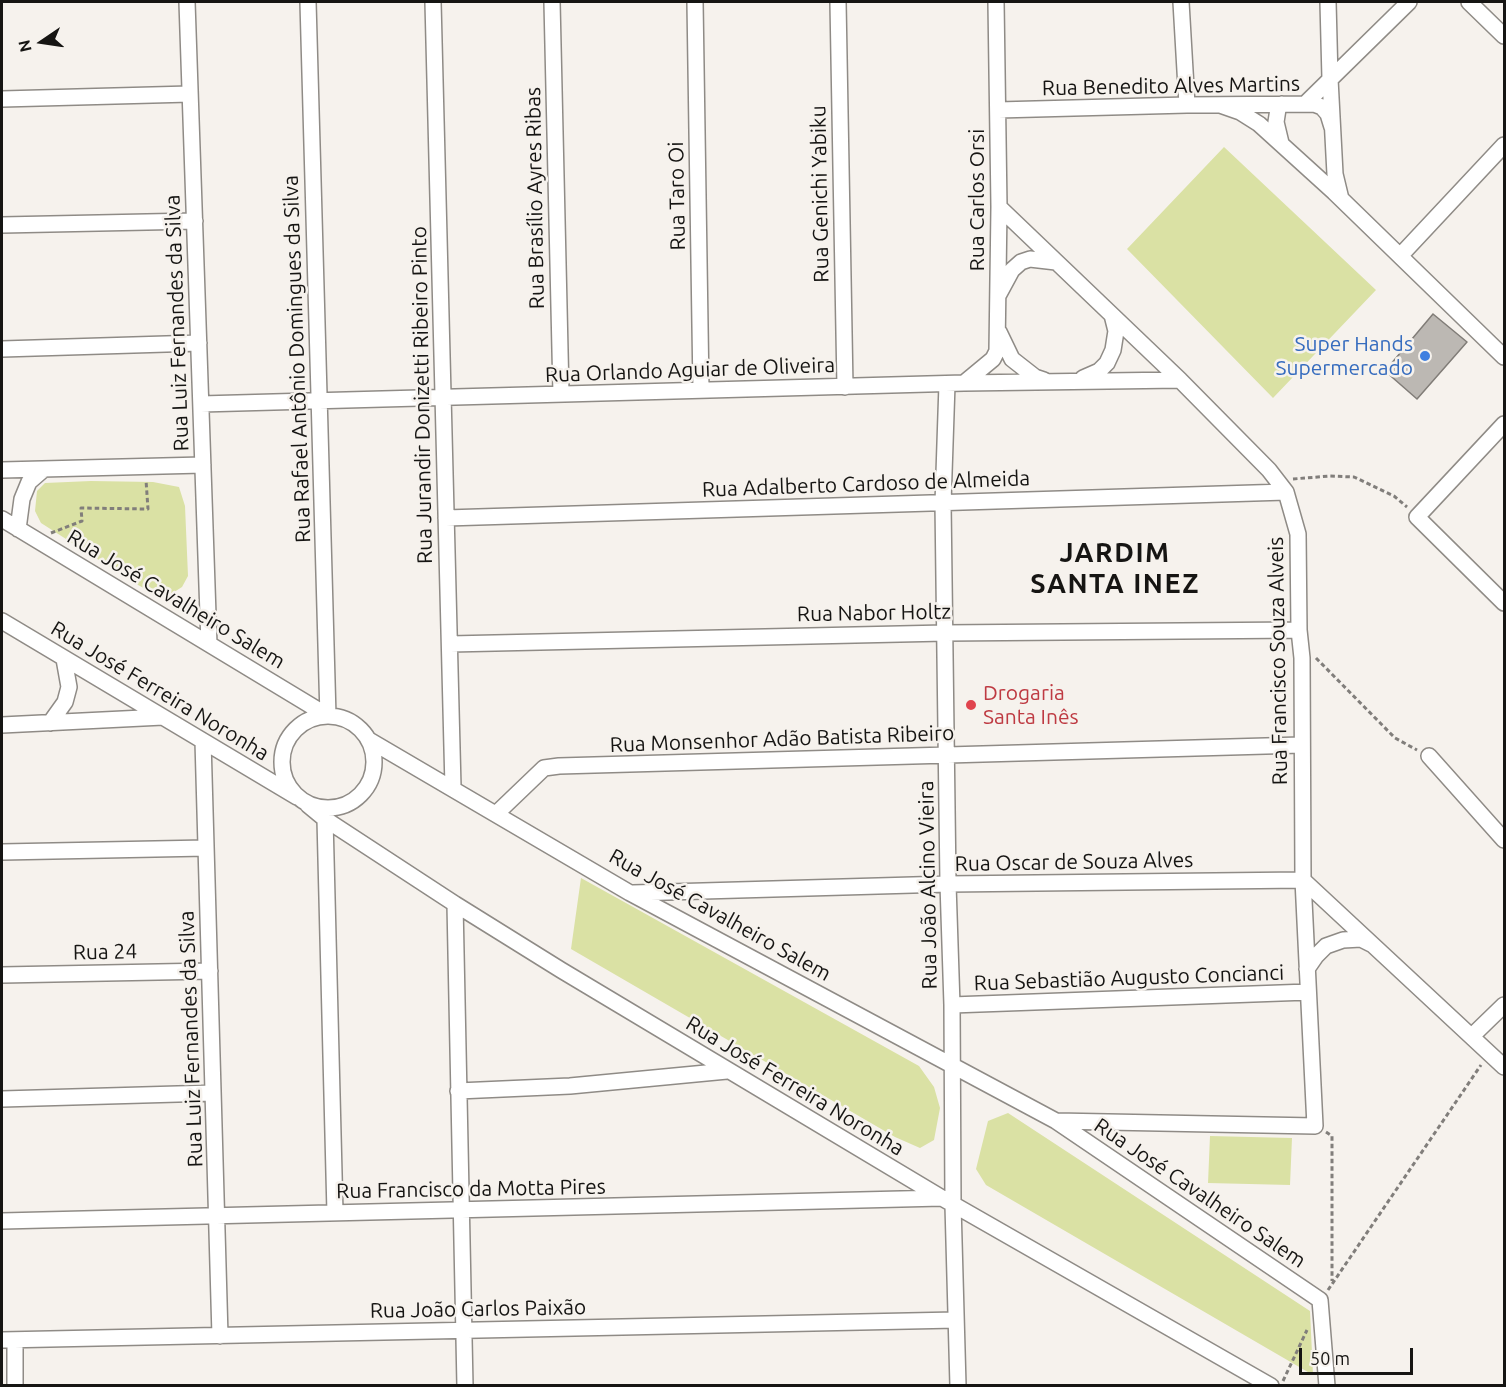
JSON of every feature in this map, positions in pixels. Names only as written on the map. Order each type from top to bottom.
[{"type":"street","name":"Rua Luiz Fernandes da Silva","points":[[187,2],[209,644]]},
{"type":"street","name":"Rua Rafael Antônio Domingues da Silva","points":[[308,2],[328,716]]},
{"type":"street","name":"Rua Jurandir Donizetti Ribeiro Pinto","points":[[434,2],[453,787]]},
{"type":"street","name":"Rua Brasílio Ayres Ribas","points":[[552,2],[561,394]]},
{"type":"street","name":"Rua Taro Oi","points":[[695,2],[701,390]]},
{"type":"street","name":"Rua Genichi Yabiku","points":[[838,2],[845,387]]},
{"type":"street","name":"Rua Carlos Orsi","points":[[964,383],[993,359],[997,351],[999,207],[996,2]]},
{"type":"street","points":[[1181,2],[1187,105]]},
{"type":"street","points":[[1328,2],[1329,79],[1336,194]]},
{"type":"street","points":[[1305,104],[1409,2]]},
{"type":"street","points":[[1469,2],[1504,36]]},
{"type":"street","points":[[2,99],[190,94]]},
{"type":"street","points":[[1281,144],[1276,122],[1278,109],[1282,104]]},
{"type":"street","name":"Rua Benedito Alves Martins","points":[[998,110],[1305,104],[1322,107],[1328,114],[1332,127]]},
{"type":"street","points":[[1220,105],[1240,112],[1281,144],[1336,194],[1504,357]]},
{"type":"street","points":[[1400,256],[1504,145]]},
{"type":"street","points":[[1318,177],[1328,176],[1335,165]]},
{"type":"street","name":"Rua Francisco Souza Alveis","points":[[999,207],[1180,380],[1282,486],[1298,534],[1303,880],[1315,1126]]},
{"type":"street","points":[[2,225],[195,221]]},
{"type":"street","points":[[998,297],[1012,270],[1021,262],[1030,259],[1056,262]]},
{"type":"street","points":[[1075,382],[1099,371],[1107,363],[1113,350],[1116,331],[1112,315]]},
{"type":"street","points":[[998,329],[1012,359],[1035,377],[1050,382]]},
{"type":"street","points":[[2,349],[199,343]]},
{"type":"street","name":"Rua Orlando Aguiar de Oliveira","points":[[201,404],[964,383],[1180,380]]},
{"type":"street","name":"Rua João Alcino Vieira","points":[[947,384],[943,503],[948,884],[952,1005],[947,1202],[956,1320],[958,1386]]},
{"type":"street","points":[[1504,424],[1417,517],[1504,603]]},
{"type":"street","points":[[2,470],[203,465]]},
{"type":"street","points":[[18,529],[22,500],[29,482],[44,469]]},
{"type":"street","name":"Rua Adalberto Cardoso de Almeida","points":[[446,518],[943,503],[1282,486]]},
{"type":"street","name":"Rua José Cavalheiro Salem","points":[[2,519],[328,716]]},
{"type":"street","name":"Rua José Ferreira Noronha","points":[[2,621],[303,801],[325,819],[455,904],[728,1071],[947,1202],[1271,1386]]},
{"type":"street","name":"Rua Nabor Holtz","points":[[450,644],[945,633],[1300,637]]},
{"type":"street","points":[[50,723],[65,702],[69,687],[64,659]]},
{"type":"street","points":[[328,716],[356,725],[369,740],[374,766],[373,776],[359,798],[343,807],[326,809],[303,801],[289,787],[282,770],[283,752],[296,729],[312,719],[328,716]]},
{"type":"street","points":[[2,725],[163,717]]},
{"type":"street","name":"Rua José Cavalheiro Salem","points":[[369,740],[453,787],[630,893],[1056,1121],[1320,1300]]},
{"type":"street","name":"Rua Luiz Fernandes da Silva","points":[[203,741],[220,1336]]},
{"type":"street","name":"Rua Monsenhor Adão Batista Ribeiro","points":[[497,813],[544,768],[559,766],[1301,745]]},
{"type":"street","points":[[1429,756],[1504,840]]},
{"type":"street","points":[[325,819],[335,1213]]},
{"type":"street","points":[[2,852],[206,848]]},
{"type":"street","points":[[1303,880],[1504,1067]]},
{"type":"street","name":"Rua Oscar de Souza Alves","points":[[630,893],[948,884],[1303,880]]},
{"type":"street","points":[[455,904],[465,1386]]},
{"type":"street","points":[[1308,969],[1326,946],[1343,940],[1361,939],[1374,945]]},
{"type":"street","name":"Rua 24","points":[[2,975],[210,971]]},
{"type":"street","name":"Rua Sebastião Augusto Concianci","points":[[952,1005],[1308,992]]},
{"type":"street","points":[[1472,1036],[1504,1005]]},
{"type":"street","points":[[459,1091],[570,1086],[728,1071]]},
{"type":"street","points":[[2,1099],[213,1093]]},
{"type":"street","name":"Rua José Cavalheiro Salem","points":[[1056,1121],[1315,1126]]},
{"type":"street","name":"Rua Francisco da Motta Pires","points":[[2,1221],[947,1202]]},
{"type":"street","points":[[1320,1300],[1327,1386]]},
{"type":"street","name":"Rua João Carlos Paixão","points":[[8,1340],[956,1320]]},
{"type":"street","points":[[8,1340],[15,1386]]},
{"type":"path","points":[[35,539],[82,521],[81,508],[148,509],[145,466]]},
{"type":"path","points":[[1282,486],[1329,476],[1354,477],[1394,496],[1417,517]]},
{"type":"path","points":[[1300,637],[1395,738],[1429,756]]},
{"type":"path","points":[[1281,1386],[1320,1300],[1490,1053]]},
{"type":"path","points":[[1315,1126],[1332,1136],[1332,1283]]},
{"type":"green space","points":[[1224,147],[1376,290],[1273,398],[1127,249]]},
{"type":"green space","points":[[153,482],[179,487],[185,506],[188,576],[182,587],[171,594],[155,594],[41,523],[35,511],[37,491],[45,483]]},
{"type":"green space","points":[[581,878],[919,1066],[934,1087],[940,1108],[934,1140],[920,1148],[895,1137],[571,949]]},
{"type":"green space","points":[[1008,1113],[1310,1311],[1313,1375],[986,1185],[976,1169],[988,1121]]},
{"type":"green space","points":[[1210,1136],[1292,1138],[1290,1185],[1208,1183]]},
{"type":"building","name":"Super Hands Supermercado","points":[[1433,314],[1467,342],[1417,399],[1385,371]]},
{"type":"place","name":"Super Hands Supermercado","points":[[1425,356]]},
{"type":"place","name":"Drogaria Santa Inês","points":[[971,705]]},
{"type":"district","name":"JARDIM SANTA INEZ","points":[[1115,568]]}]
